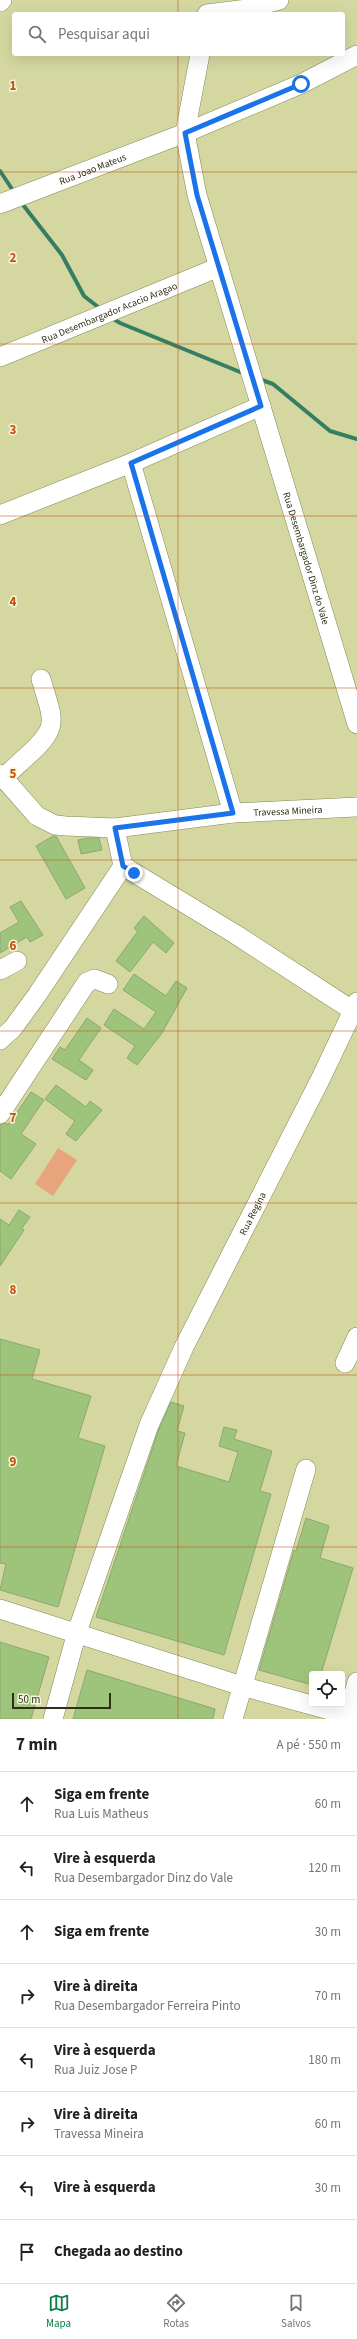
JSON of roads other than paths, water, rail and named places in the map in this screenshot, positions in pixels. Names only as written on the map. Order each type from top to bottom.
[{"type":"street","points":[[207,12],[209,0]]},
{"type":"street","points":[[223,12],[248,9],[279,0]]},
{"type":"street","name":"Rua Joao Mateus","points":[[2,203],[35,192],[185,133],[301,84],[357,55]]},
{"type":"street","points":[[200,56],[185,133],[197,195],[219,267]]},
{"type":"street","name":"Rua Desembargador Acacio Aragao","points":[[0,357],[118,307],[219,267]]},
{"type":"street","name":"Rua Desembargador Dinz do Vale","points":[[219,267],[248,358],[357,724]]},
{"type":"street","points":[[0,515],[131,463],[259,399]]},
{"type":"street","points":[[131,463],[233,813]]},
{"type":"street","points":[[1,777],[42,742],[51,730],[52,717],[41,679]]},
{"type":"street","name":"Travessa Mineira","points":[[1,777],[31,810],[46,821],[66,826],[115,828],[233,813],[357,807]]},
{"type":"street","points":[[0,1040],[13,1028],[37,995],[123,866],[115,828]]},
{"type":"street","points":[[123,866],[354,1006]]},
{"type":"street","points":[[0,970],[17,960]]},
{"type":"street","points":[[0,1114],[6,1093],[87,982],[94,979],[108,984]]},
{"type":"street","name":"Rua Regina","points":[[53,1719],[77,1632],[149,1425],[184,1347],[321,1078],[354,1006]]},
{"type":"street","points":[[345,1363],[357,1337]]},
{"type":"street","points":[[233,1719],[306,1469]]},
{"type":"street","points":[[0,1609],[77,1632],[242,1686],[347,1717],[357,1682]]},
{"type":"waterway","points":[[0,171],[14,192]]},
{"type":"waterway","points":[[20,201],[62,255],[84,296],[102,310]]},
{"type":"waterway","points":[[112,318],[120,323],[245,374]]},
{"type":"waterway","points":[[259,379],[273,384],[330,431],[357,439]]}]
